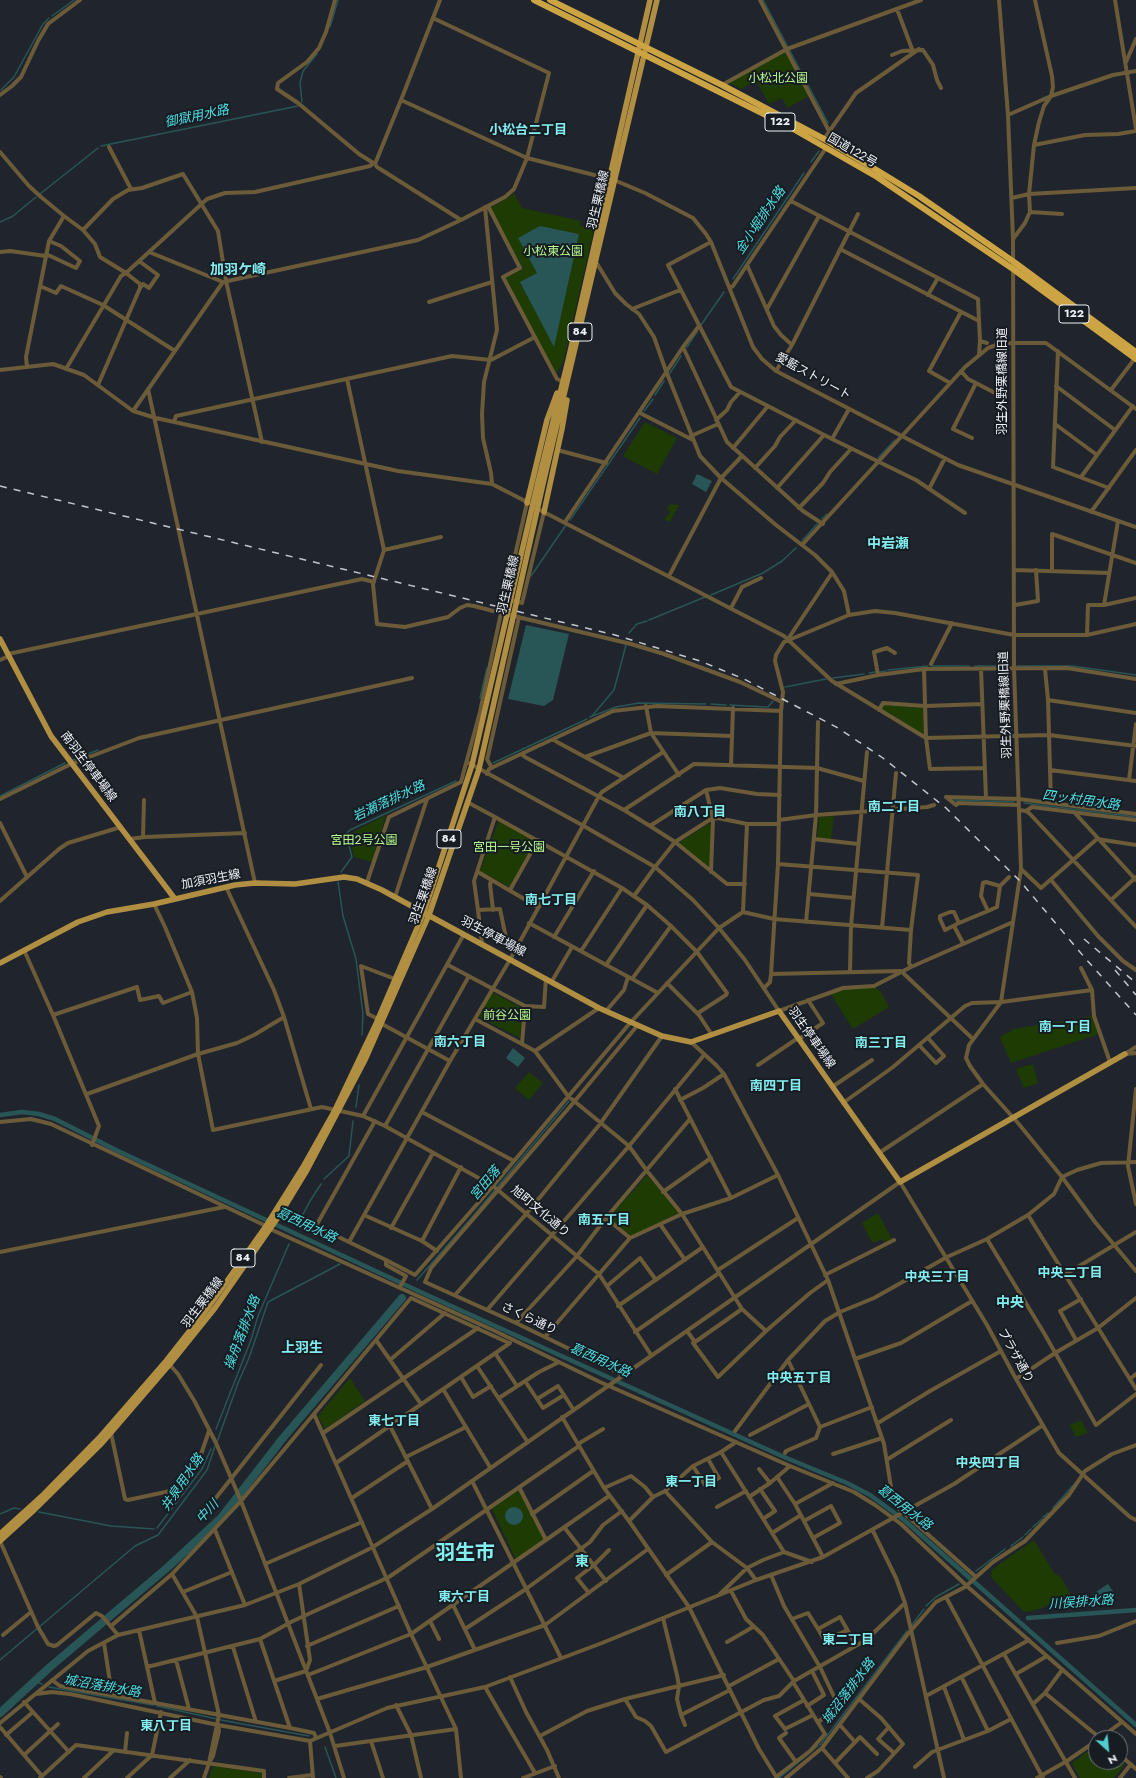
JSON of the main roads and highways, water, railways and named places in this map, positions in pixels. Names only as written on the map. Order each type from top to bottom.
[{"type":"highway","name":"国道122号","points":[[534,0],[722,85],[824,139],[919,196],[1014,262],[1136,356]]},
{"type":"highway","name":"国道122号","points":[[550,0],[639,48]]},
{"type":"highway","name":"国道122号","points":[[646,51],[788,126],[910,198],[1136,356]]},
{"type":"main road","name":"羽生栗橋線","points":[[570,361],[650,0]]},
{"type":"main road","name":"羽生栗橋線","points":[[0,1541],[32,1512],[111,1433],[215,1308],[268,1227],[337,1111],[380,1022],[427,914],[469,803],[479,769],[497,674],[540,483],[596,262],[611,180],[646,51],[657,0]]},
{"type":"main road","points":[[527,503],[547,420],[570,361]]},
{"type":"main road","points":[[544,512],[562,429],[570,361]]},
{"type":"main road","name":"南羽生停車場線","points":[[0,639],[50,736],[175,898]]},
{"type":"main road","name":"羽生栗橋線","points":[[380,1022],[395,979],[427,914],[497,674]]},
{"type":"main road","name":"加須羽生線","points":[[0,963],[91,916],[154,904],[226,887],[256,883],[295,884],[344,877],[367,882],[427,914]]},
{"type":"main road","name":"羽生停車場線","points":[[427,914],[599,1008],[662,1036],[685,1042],[691,1042],[779,1010],[900,1182],[1015,1118],[1125,1054]]},
{"type":"main road","name":"羽生栗橋線","points":[[0,1534],[44,1494],[99,1438],[168,1363]]},
{"type":"waterway","points":[[52,16],[74,0]]},
{"type":"waterway","name":"御獄用水路","points":[[330,27],[338,0]]},
{"type":"waterway","points":[[763,0],[828,123]]},
{"type":"waterway","points":[[1,90],[14,77],[43,24],[49,18]]},
{"type":"waterway","name":"御獄用水路","points":[[302,102],[300,83],[303,71],[317,54]]},
{"type":"waterway","name":"御獄用水路","points":[[101,146],[298,106]]},
{"type":"waterway","name":"金小堀排水路","points":[[829,136],[831,132]]},
{"type":"waterway","name":"御獄用水路","points":[[40,194],[98,148]]},
{"type":"waterway","name":"金小堀排水路","points":[[811,162],[819,151]]},
{"type":"waterway","name":"金小堀排水路","points":[[733,279],[804,173]]},
{"type":"waterway","name":"御獄用水路","points":[[0,222],[13,216],[36,197]]},
{"type":"waterway","name":"金小堀排水路","points":[[701,325],[724,292]]},
{"type":"waterway","name":"金小堀排水路","points":[[687,347],[697,332]]},
{"type":"waterway","points":[[995,343],[1008,341]]},
{"type":"waterway","name":"金小堀排水路","points":[[670,373],[681,356]]},
{"type":"waterway","name":"金小堀排水路","points":[[655,395],[664,381]]},
{"type":"waterway","name":"金小堀排水路","points":[[644,411],[653,399]]},
{"type":"waterway","name":"金小堀排水路","points":[[570,520],[640,418]]},
{"type":"waterway","points":[[878,458],[895,440]]},
{"type":"waterway","points":[[822,519],[827,514]]},
{"type":"waterway","points":[[802,541],[817,524]]},
{"type":"waterway","name":"金小堀排水路","points":[[531,576],[566,525]]},
{"type":"waterway","points":[[711,595],[763,573],[782,561],[796,548]]},
{"type":"waterway","points":[[649,620],[705,597]]},
{"type":"waterway","points":[[629,633],[637,624],[647,621]]},
{"type":"waterway","points":[[592,716],[614,690],[626,645]]},
{"type":"waterway","name":"岩瀬落排水路","points":[[888,670],[928,666]]},
{"type":"waterway","name":"岩瀬落排水路","points":[[932,666],[969,666]]},
{"type":"waterway","name":"岩瀬落排水路","points":[[975,666],[1009,666]]},
{"type":"waterway","name":"岩瀬落排水路","points":[[1017,666],[1072,666],[1136,675]]},
{"type":"waterway","name":"金小堀排水路","points":[[480,698],[487,668]]},
{"type":"waterway","name":"岩瀬落排水路","points":[[880,672],[886,671]]},
{"type":"waterway","name":"岩瀬落排水路","points":[[869,673],[875,672]]},
{"type":"waterway","name":"岩瀬落排水路","points":[[833,678],[864,674]]},
{"type":"waterway","name":"岩瀬落排水路","points":[[785,687],[826,679]]},
{"type":"waterway","name":"岩瀬落排水路","points":[[730,705],[768,707],[773,701]]},
{"type":"waterway","name":"岩瀬落排水路","points":[[590,717],[616,707],[639,703],[706,704]]},
{"type":"waterway","name":"岩瀬落排水路","points":[[711,704],[726,705]]},
{"type":"waterway","name":"岩瀬落排水路","points":[[493,763],[587,719]]},
{"type":"waterway","points":[[73,760],[98,750]]},
{"type":"waterway","points":[[0,796],[65,763]]},
{"type":"waterway","name":"岩瀬落排水路","points":[[341,872],[352,857],[347,838],[347,833],[350,830],[456,781]]},
{"type":"waterway","name":"四ッ村用水路","points":[[954,800],[1014,802]]},
{"type":"waterway","name":"四ッ村用水路","points":[[1024,803],[1136,817]]},
{"type":"waterway","name":"岩瀬落排水路","points":[[338,882],[343,916],[356,959],[363,1014],[362,1035]]},
{"type":"waterway","name":"岩瀬落排水路","points":[[356,1107],[359,1085]]},
{"type":"waterway","name":"宮田落","points":[[417,1280],[474,1215],[569,1101]]},
{"type":"waterway","name":"葛西用水路","points":[[0,1115],[22,1112],[39,1114],[55,1119],[116,1150],[427,1295],[784,1457],[847,1483],[870,1495],[904,1520],[1136,1725]]},
{"type":"waterway","name":"岩瀬落排水路","points":[[324,1179],[349,1156],[353,1121]]},
{"type":"waterway","name":"岩瀬落排水路","points":[[299,1222],[321,1184]]},
{"type":"waterway","name":"操舟落排水路","points":[[216,1429],[251,1340],[258,1316],[289,1244]]},
{"type":"waterway","name":"井泉用水路","points":[[217,1442],[238,1383],[249,1358],[268,1302],[340,1264]]},
{"type":"waterway","name":"中川","points":[[0,1713],[50,1667],[168,1567],[221,1518],[283,1438],[402,1298]]},
{"type":"waterway","name":"井泉用水路","points":[[0,1660],[135,1546],[158,1535],[207,1470],[215,1446]]},
{"type":"waterway","name":"操舟落排水路","points":[[157,1528],[202,1469],[211,1449]]},
{"type":"waterway","name":"城沼落排水路","points":[[1062,1498],[1076,1482]]},
{"type":"waterway","name":"城沼落排水路","points":[[1053,1508],[1061,1499]]},
{"type":"waterway","name":"操舟落排水路","points":[[0,1514],[14,1508],[20,1509]]},
{"type":"waterway","name":"操舟落排水路","points":[[39,1512],[111,1526],[154,1529]]},
{"type":"waterway","name":"城沼落排水路","points":[[1043,1517],[1048,1513]]},
{"type":"waterway","name":"城沼落排水路","points":[[1033,1527],[1042,1519]]},
{"type":"waterway","name":"城沼落排水路","points":[[1025,1535],[1031,1529]]},
{"type":"waterway","name":"城沼落排水路","points":[[1011,1546],[1023,1537]]},
{"type":"waterway","name":"城沼落排水路","points":[[976,1571],[1005,1549]]},
{"type":"waterway","name":"城沼落排水路","points":[[926,1606],[936,1597],[959,1584]]},
{"type":"waterway","name":"城沼落排水路","points":[[912,1625],[924,1609]]},
{"type":"waterway","name":"川俣排水路","points":[[1028,1618],[1136,1610]]},
{"type":"waterway","name":"城沼落排水路","points":[[820,1745],[907,1631]]},
{"type":"waterway","name":"城沼落排水路","points":[[34,1681],[42,1684]]},
{"type":"waterway","name":"城沼落排水路","points":[[49,1687],[153,1705]]},
{"type":"waterway","name":"城沼落排水路","points":[[157,1706],[217,1719]]},
{"type":"waterway","name":"城沼落排水路","points":[[221,1720],[309,1736]]},
{"type":"waterway","name":"城沼落排水路","points":[[779,1778],[818,1746]]},
{"type":"waterway","name":"城沼落排水路","points":[[325,1747],[336,1778]]},
{"type":"railway","points":[[0,486],[615,635],[700,661],[744,679],[838,728],[883,758],[946,808],[1020,881],[1085,958],[1136,1015]]},
{"type":"railway","points":[[1084,939],[1136,983]]},
{"type":"railway","points":[[1115,970],[1136,995]]},
{"type":"district","name":"小松台二丁目","points":[[528,131]]},
{"type":"district","name":"加羽ケ崎","points":[[238,271]]},
{"type":"district","name":"中岩瀬","points":[[888,545]]},
{"type":"district","name":"南二丁目","points":[[894,808]]},
{"type":"district","name":"南八丁目","points":[[700,813]]},
{"type":"district","name":"南七丁目","points":[[551,901]]},
{"type":"district","name":"南一丁目","points":[[1065,1028]]},
{"type":"district","name":"南六丁目","points":[[460,1043]]},
{"type":"district","name":"南三丁目","points":[[881,1044]]},
{"type":"district","name":"南四丁目","points":[[776,1087]]},
{"type":"district","name":"南五丁目","points":[[604,1221]]},
{"type":"district","name":"中央二丁目","points":[[1070,1274]]},
{"type":"district","name":"中央三丁目","points":[[937,1278]]},
{"type":"district","name":"中央","points":[[1010,1304]]},
{"type":"district","name":"上羽生","points":[[302,1349]]},
{"type":"district","name":"中央五丁目","points":[[799,1379]]},
{"type":"district","name":"東七丁目","points":[[394,1422]]},
{"type":"district","name":"中央四丁目","points":[[988,1464]]},
{"type":"district","name":"東一丁目","points":[[691,1483]]},
{"type":"district","name":"羽生市","points":[[465,1554]]},
{"type":"district","name":"東","points":[[582,1563]]},
{"type":"district","name":"東六丁目","points":[[464,1598]]},
{"type":"district","name":"東二丁目","points":[[848,1641]]},
{"type":"district","name":"東八丁目","points":[[166,1727]]},
{"type":"park label","name":"小松北公園","points":[[778,79]]},
{"type":"park label","name":"小松東公園","points":[[553,252]]},
{"type":"park label","name":"宮田２号公園","points":[[364,841]]},
{"type":"park label","name":"宮田一号公園","points":[[509,848]]},
{"type":"park label","name":"前谷公園","points":[[507,1016]]}]
